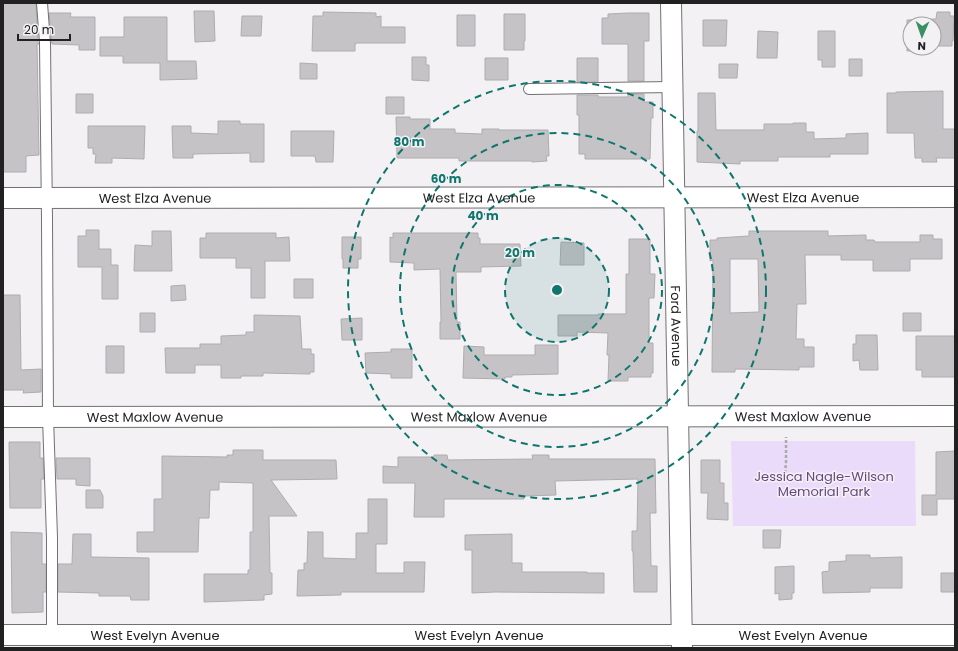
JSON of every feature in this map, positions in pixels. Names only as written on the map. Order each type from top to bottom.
[{"type":"street","name":"Ford Avenue","points":[[671,3],[682,642]]},
{"type":"street","name":"West Elza Avenue","points":[[3,198],[955,197]]},
{"type":"street","name":"West Maxlow Avenue","points":[[3,417],[955,416]]},
{"type":"street","name":"West Evelyn Avenue","points":[[3,635],[682,642],[955,635]]},
{"type":"lane","points":[[42,3],[45,43],[48,417],[52,538],[52,636]]},
{"type":"lane","points":[[529,89],[672,87]]},
{"type":"path","points":[[785,473],[786,437]]},
{"type":"green space","name":"Jessica Nagle-Wilson Memorial Park","points":[[731,441],[915,441],[916,526],[733,526]]},
{"type":"building","points":[[3,3],[36,3],[39,44],[37,44],[39,155],[26,156],[26,172],[3,172]]},
{"type":"building","points":[[194,11],[214,11],[215,41],[195,42]]},
{"type":"building","points":[[323,12],[376,13],[376,17],[381,16],[381,27],[405,27],[405,43],[356,43],[355,51],[312,51],[313,16],[323,16]]},
{"type":"building","points":[[937,12],[950,12],[950,16],[954,16],[952,46],[942,46],[942,16],[936,16]]},
{"type":"building","points":[[49,13],[71,13],[70,17],[95,17],[95,50],[79,50],[79,45],[52,44]]},
{"type":"building","points":[[649,13],[649,41],[644,41],[644,81],[628,81],[628,44],[602,44],[602,18],[608,18],[608,14]]},
{"type":"building","points":[[504,14],[525,14],[524,50],[504,50]]},
{"type":"building","points":[[457,15],[475,15],[475,46],[457,46]]},
{"type":"building","points":[[242,16],[262,16],[261,36],[241,36]]},
{"type":"building","points":[[124,17],[167,17],[167,61],[196,61],[197,79],[160,80],[160,63],[123,63],[123,56],[100,56],[100,37],[124,37]]},
{"type":"building","points":[[703,20],[727,20],[726,46],[703,46]]},
{"type":"building","points":[[758,31],[778,32],[777,58],[757,58]]},
{"type":"building","points":[[818,31],[835,31],[835,67],[822,67],[822,60],[818,60]]},
{"type":"building","points":[[412,57],[426,57],[426,65],[429,65],[429,81],[412,80]]},
{"type":"building","points":[[485,58],[508,58],[508,80],[485,80]]},
{"type":"building","points":[[577,58],[598,58],[598,82],[577,82]]},
{"type":"building","points":[[849,59],[862,59],[862,76],[849,76]]},
{"type":"building","points":[[300,63],[317,64],[317,79],[300,79]]},
{"type":"building","points":[[719,64],[738,64],[737,78],[719,78]]},
{"type":"building","points":[[943,91],[943,129],[955,129],[955,158],[936,158],[937,162],[922,162],[922,158],[915,158],[914,133],[887,133],[887,93]]},
{"type":"building","points":[[698,93],[715,93],[716,130],[764,130],[764,124],[806,123],[806,132],[814,132],[814,139],[846,138],[846,134],[868,133],[868,154],[830,154],[830,157],[778,157],[778,161],[740,161],[740,164],[697,162]]},
{"type":"building","points":[[76,94],[93,94],[93,113],[76,113]]},
{"type":"building","points":[[628,94],[644,94],[644,102],[653,102],[650,159],[585,159],[585,154],[579,154],[579,115],[577,115],[577,95],[628,97]]},
{"type":"building","points":[[386,97],[404,97],[404,114],[386,114]]},
{"type":"building","points":[[396,117],[430,119],[430,129],[455,129],[455,133],[482,134],[482,129],[548,130],[549,156],[546,156],[547,161],[532,162],[459,161],[459,158],[397,158]]},
{"type":"building","points":[[218,121],[240,121],[240,124],[264,124],[264,162],[250,162],[250,153],[193,154],[193,158],[173,158],[172,126],[191,126],[191,133],[218,134]]},
{"type":"building","points":[[88,126],[145,126],[144,159],[112,158],[112,163],[95,163],[96,154],[93,154],[93,148],[88,148]]},
{"type":"building","points":[[291,131],[334,131],[333,162],[316,162],[315,156],[291,156]]},
{"type":"building","points":[[86,230],[99,230],[99,249],[111,249],[111,265],[118,265],[118,299],[102,299],[102,267],[78,267],[78,236],[86,236]]},
{"type":"building","points":[[152,231],[171,231],[172,271],[134,271],[135,245],[152,246]]},
{"type":"building","points":[[749,231],[828,231],[828,236],[866,235],[866,240],[874,240],[875,242],[920,242],[920,235],[933,235],[933,239],[942,239],[942,259],[910,259],[910,271],[873,271],[873,260],[841,260],[841,255],[805,255],[806,304],[797,304],[796,339],[804,339],[804,347],[814,347],[814,367],[799,367],[799,370],[735,369],[735,372],[712,372],[713,260],[710,261],[710,240],[717,240],[717,238],[749,236]],"holes":[[[730,259],[758,259],[759,312],[730,313]]]},
{"type":"building","points":[[206,233],[276,233],[276,238],[289,237],[290,261],[265,261],[265,298],[251,298],[251,268],[236,268],[236,258],[200,258],[200,238],[206,238]]},
{"type":"building","points":[[393,233],[478,233],[480,244],[520,244],[521,266],[481,267],[481,272],[456,272],[457,322],[460,322],[460,339],[440,339],[440,269],[414,270],[414,263],[390,262],[390,237],[393,238]]},
{"type":"building","points":[[342,237],[361,237],[361,259],[358,259],[358,268],[343,268]]},
{"type":"building","points":[[629,239],[650,239],[650,274],[655,274],[654,298],[649,298],[649,343],[653,343],[653,373],[651,373],[651,377],[628,377],[628,381],[608,381],[608,333],[577,332],[577,336],[558,336],[558,315],[626,314],[626,274],[629,274]]},
{"type":"building","points":[[561,242],[584,243],[584,265],[560,265]]},
{"type":"building","points":[[294,279],[313,279],[313,298],[294,298]]},
{"type":"building","points":[[185,285],[186,300],[171,301],[171,286]]},
{"type":"building","points":[[3,295],[20,295],[21,370],[41,369],[41,392],[23,393],[24,390],[3,390]]},
{"type":"building","points":[[140,313],[155,313],[155,332],[140,332]]},
{"type":"building","points":[[903,313],[921,313],[921,331],[903,331]]},
{"type":"building","points":[[254,315],[300,316],[302,349],[311,349],[311,354],[314,354],[314,372],[310,372],[310,374],[263,373],[263,376],[221,378],[221,365],[195,365],[195,373],[166,373],[165,348],[200,348],[200,344],[221,344],[221,336],[246,335],[246,332],[254,332]]},
{"type":"building","points":[[362,318],[362,340],[342,340],[341,319]]},
{"type":"building","points":[[856,335],[877,335],[878,370],[860,370],[859,360],[853,361],[853,344],[856,344]]},
{"type":"building","points":[[916,336],[955,336],[955,377],[922,377],[922,370],[916,370]]},
{"type":"building","points":[[535,345],[558,345],[558,374],[512,375],[512,377],[505,377],[505,379],[463,378],[464,346],[484,347],[484,355],[535,355]]},
{"type":"building","points":[[106,346],[124,346],[124,373],[106,373]]},
{"type":"building","points":[[391,349],[412,349],[412,378],[391,378],[391,374],[366,373],[365,353],[391,352]]},
{"type":"building","points":[[9,442],[40,442],[40,458],[43,458],[44,479],[41,479],[41,508],[10,508]]},
{"type":"building","points":[[233,450],[263,450],[263,460],[336,460],[337,479],[271,480],[297,516],[269,516],[272,594],[264,595],[264,600],[204,602],[204,574],[248,574],[248,570],[250,570],[250,532],[253,532],[253,483],[219,482],[219,490],[210,490],[209,518],[199,518],[198,552],[137,552],[137,532],[154,532],[154,499],[162,499],[162,456],[227,457],[227,455],[233,455]]},
{"type":"building","points":[[955,451],[955,499],[937,499],[937,515],[922,515],[922,495],[936,495],[936,452]]},
{"type":"building","points":[[434,455],[447,455],[448,460],[533,459],[532,455],[549,455],[549,459],[655,459],[656,513],[650,513],[651,566],[657,566],[657,592],[634,592],[632,531],[637,531],[638,479],[555,481],[556,495],[524,496],[524,499],[444,499],[444,517],[414,517],[415,483],[383,483],[383,466],[398,467],[398,457],[434,457]]},
{"type":"building","points":[[56,458],[90,458],[90,486],[76,485],[76,479],[57,479]]},
{"type":"building","points":[[701,460],[720,460],[720,483],[724,483],[724,503],[728,503],[728,520],[707,519],[708,493],[701,493]]},
{"type":"building","points":[[86,490],[100,490],[103,496],[103,508],[86,508]]},
{"type":"building","points":[[368,499],[387,499],[387,544],[376,544],[376,573],[404,573],[404,562],[425,562],[424,592],[341,592],[341,595],[297,596],[298,570],[304,570],[304,563],[307,563],[308,531],[310,533],[323,532],[323,558],[356,559],[356,533],[368,533]]},
{"type":"building","points":[[763,530],[781,530],[780,548],[763,548]]},
{"type":"building","points":[[11,532],[42,533],[42,564],[46,564],[46,592],[43,592],[43,612],[12,613]]},
{"type":"building","points":[[73,534],[91,534],[91,557],[149,558],[149,600],[131,600],[130,596],[99,596],[99,593],[58,592],[58,564],[72,564]]},
{"type":"building","points":[[512,534],[512,563],[522,563],[522,572],[604,573],[604,593],[472,593],[472,550],[465,550],[465,535]]},
{"type":"building","points":[[846,555],[870,555],[870,558],[902,557],[902,588],[870,588],[870,592],[823,593],[822,572],[829,571],[829,562],[846,561]]},
{"type":"building","points":[[794,566],[794,593],[792,593],[792,599],[779,600],[779,593],[775,594],[775,567]]},
{"type":"building","points":[[941,573],[955,573],[955,592],[941,592]]}]
